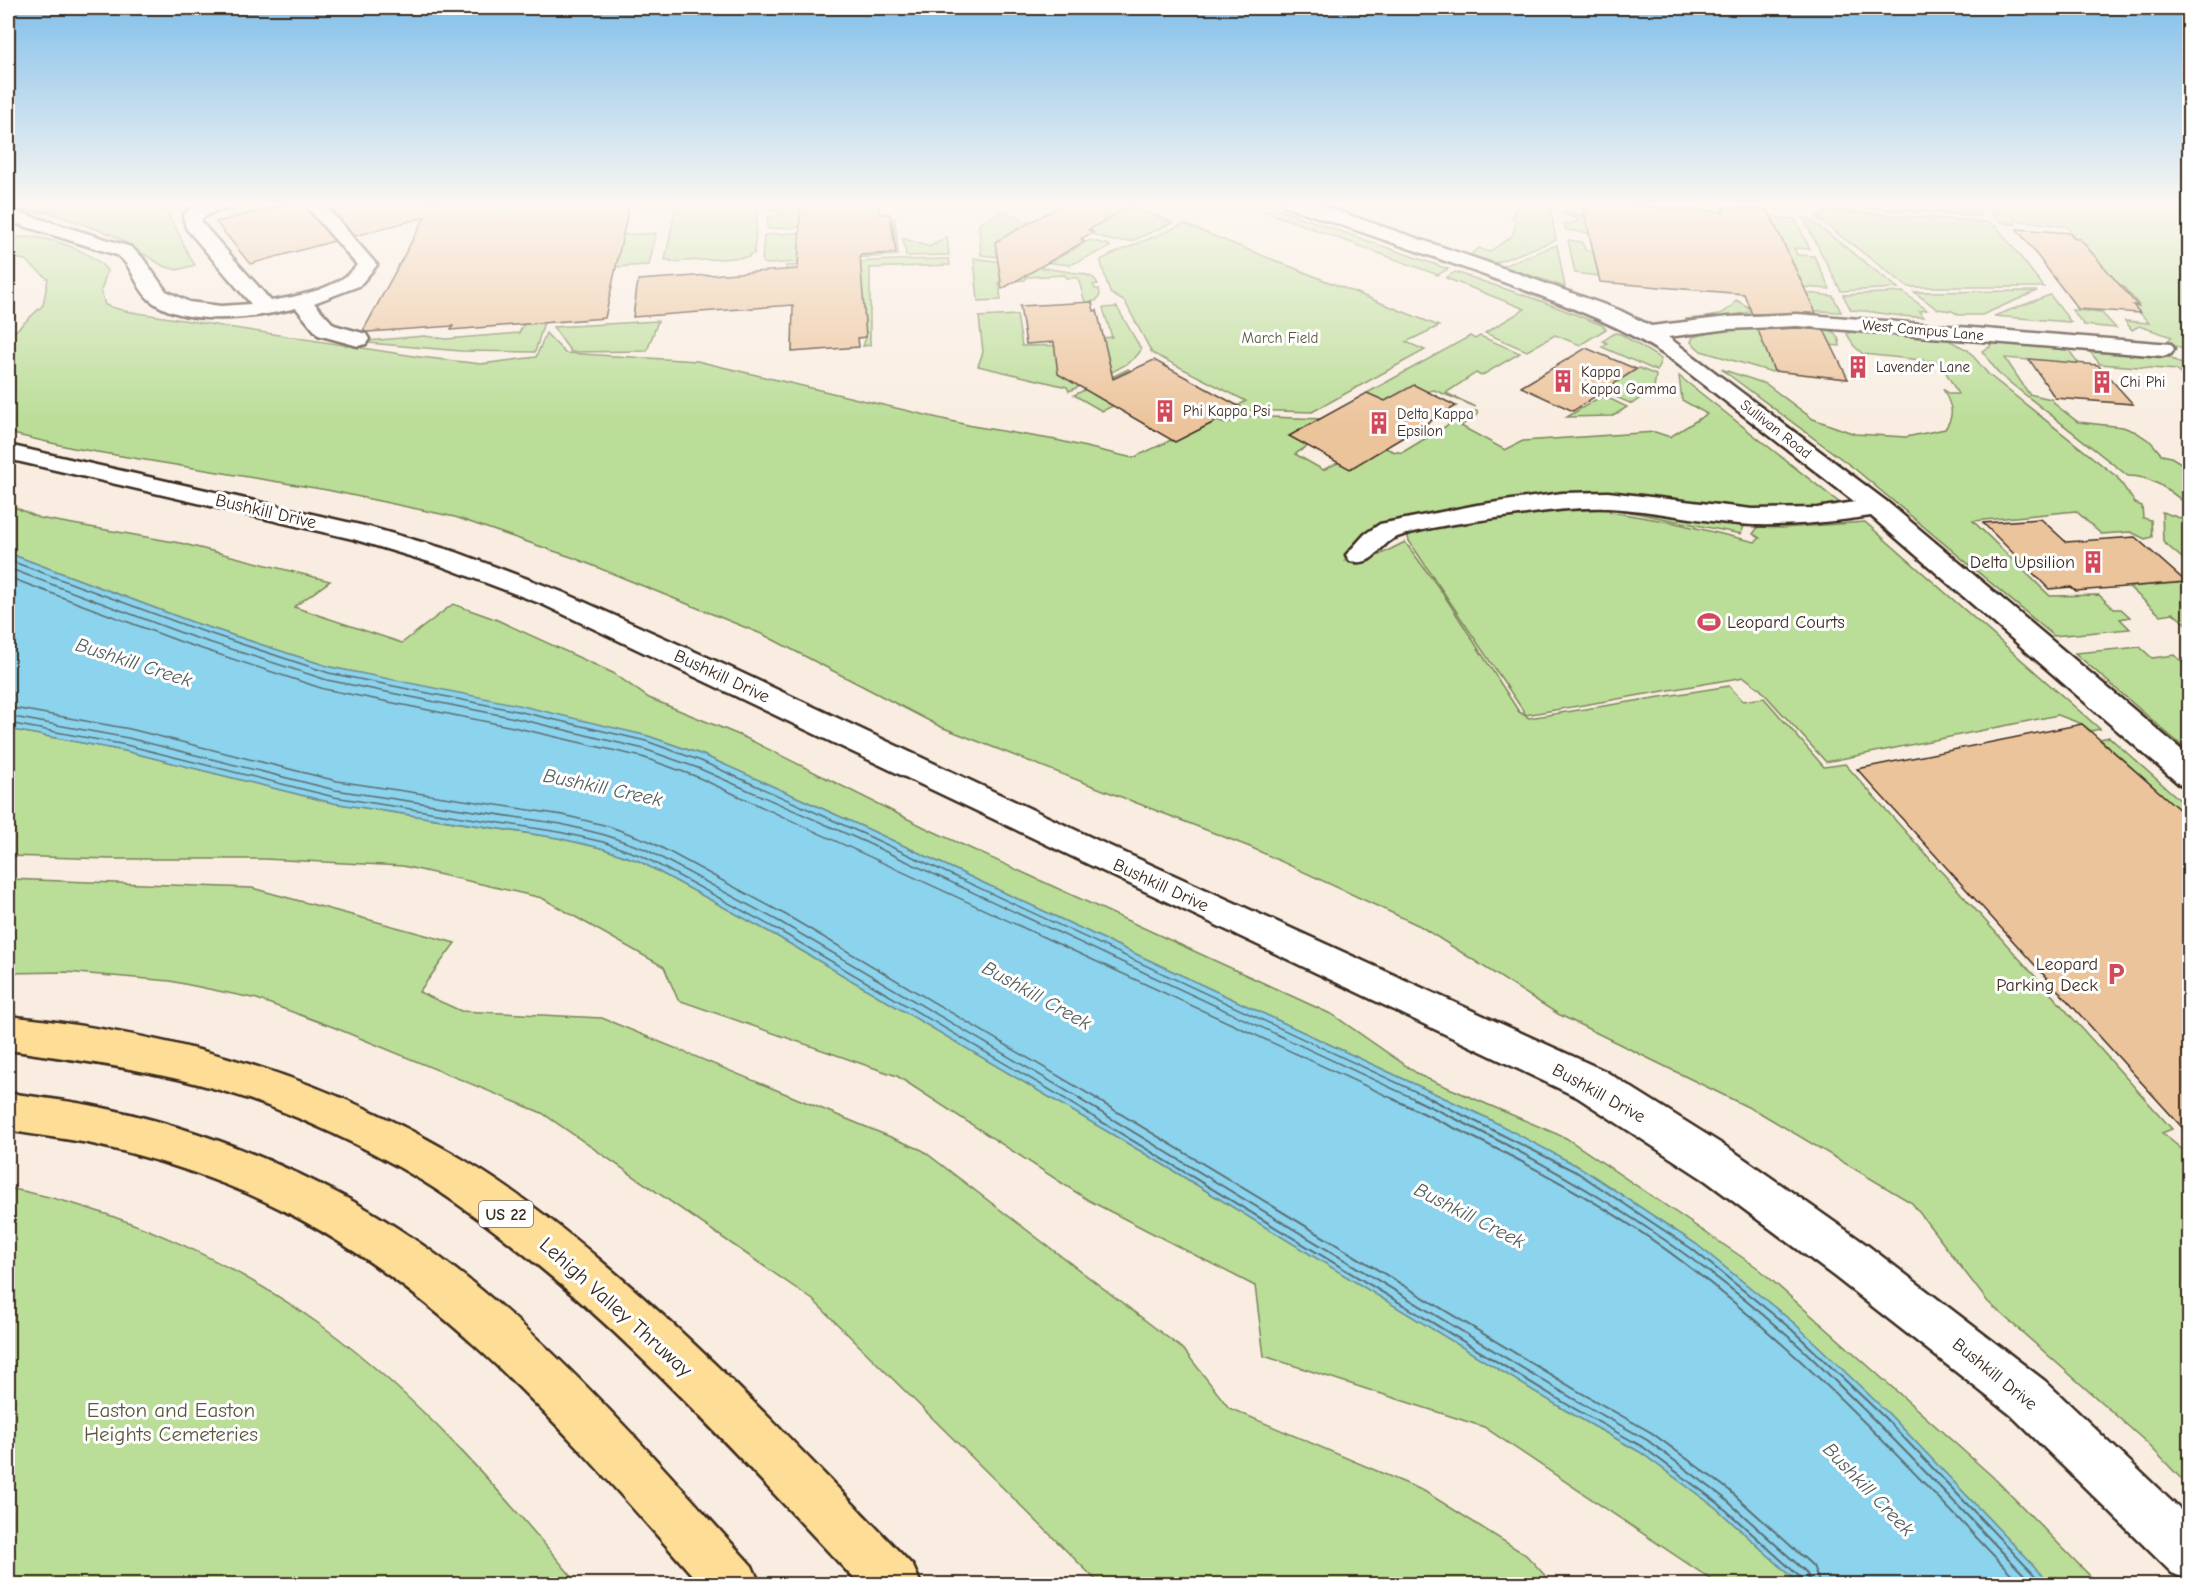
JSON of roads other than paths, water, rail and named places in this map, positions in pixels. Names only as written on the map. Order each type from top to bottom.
[{"type":"highway","name":"Lehigh Valley Thruway","points":[[8,1033],[58,1037],[135,1051],[220,1071],[301,1099],[375,1133],[458,1179],[525,1227],[599,1289],[679,1362],[895,1584]]},
{"type":"highway","points":[[8,1112],[100,1127],[189,1151],[270,1182],[345,1221],[424,1272],[502,1338],[590,1426],[734,1584]]},
{"type":"street","points":[[146,276],[152,292],[164,300],[205,310],[266,308],[345,286],[359,276]]},
{"type":"street","points":[[238,276],[266,308]]},
{"type":"street","name":"Sullivan Road","points":[[1507,276],[1611,315],[1647,333],[1679,354],[1877,507],[2190,776]]},
{"type":"street","points":[[300,300],[326,330],[358,339]]},
{"type":"street","name":"West Campus Lane","points":[[1647,333],[1728,322],[1797,320],[2163,349]]},
{"type":"street","name":"Bushkill Drive","points":[[8,452],[360,533],[446,558],[552,598],[1591,1084],[1721,1167],[1851,1261],[2028,1398],[2190,1555]]},
{"type":"street","points":[[1360,555],[1374,540],[1389,530],[1477,513],[1562,501],[1608,500],[1752,517],[1817,516],[1877,507]]},
{"type":"water","name":"Bushkill Creek","points":[[8,553],[192,622],[330,667],[518,705],[648,736],[703,755],[870,830],[1485,1117],[1581,1168],[1696,1244],[1794,1323],[1889,1414],[2051,1584],[1800,1584],[1715,1507],[1640,1452],[1565,1410],[1164,1165],[775,935],[639,861],[601,848],[558,838],[333,803],[125,751],[8,729]]},
{"type":"place","name":"Lavender Lane","points":[[1858,367]]},
{"type":"place","name":"Kappa Kappa Gamma","points":[[1563,381]]},
{"type":"place","name":"Chi Phi","points":[[2102,382]]},
{"type":"place","name":"Phi Kappa Psi","points":[[1165,411]]},
{"type":"place","name":"Delta Kappa Epsilon","points":[[1379,423]]},
{"type":"place","name":"Delta Upsilion","points":[[2093,562]]},
{"type":"place","name":"Leopard Courts","points":[[1709,622]]},
{"type":"place","name":"Leopard Parking Deck","points":[[2116,974]]},
{"type":"park label","name":"March Field","points":[[1280,338]]},
{"type":"park label","name":"Easton and Easton Heights Cemeteries","points":[[171,1422]]}]
